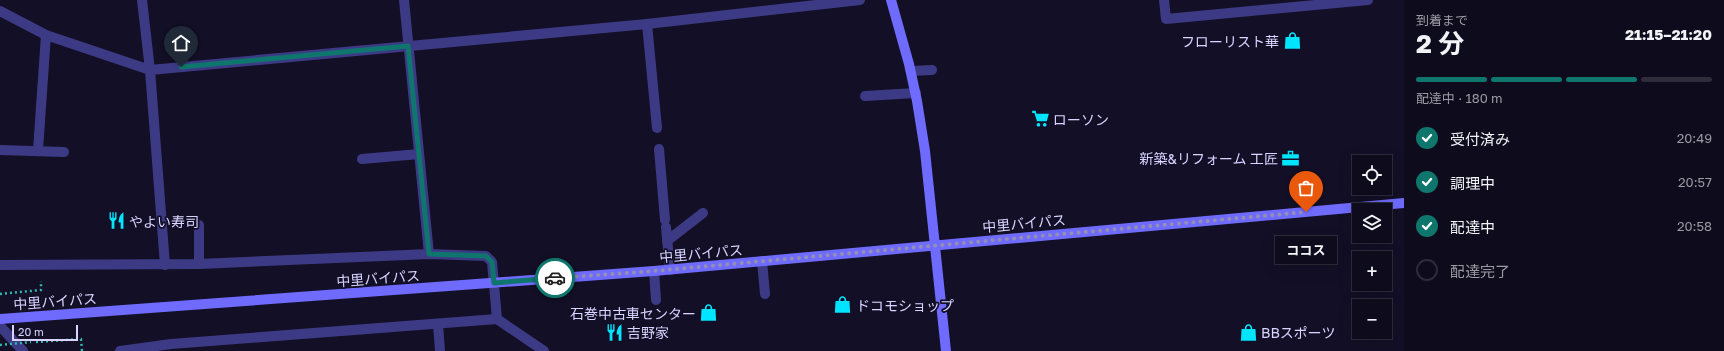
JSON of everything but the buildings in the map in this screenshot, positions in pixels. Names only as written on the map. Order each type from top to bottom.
[{"type":"street","points":[[142,0],[150,70],[166,265]]},
{"type":"street","points":[[404,0],[429,254]]},
{"type":"street","points":[[0,11],[46,34],[150,70],[647,24],[860,0]]},
{"type":"street","points":[[892,0],[916,93],[925,150],[946,351]]},
{"type":"street","points":[[1164,0],[1166,19],[1368,0]]},
{"type":"street","points":[[647,24],[657,128]]},
{"type":"street","points":[[38,150],[46,34]]},
{"type":"street","points":[[911,71],[932,70]]},
{"type":"street","points":[[865,96],[916,93]]},
{"type":"street","points":[[659,149],[670,270]]},
{"type":"street","points":[[0,150],[64,152]]},
{"type":"street","points":[[362,159],[419,154]]},
{"type":"street","name":"中里バイパス","points":[[0,319],[670,270],[1404,203]]},
{"type":"street","points":[[668,241],[703,213]]},
{"type":"street","points":[[199,225],[199,264]]},
{"type":"street","points":[[0,266],[166,265],[429,254],[486,256],[492,262],[497,319]]},
{"type":"street","points":[[762,261],[765,294]]},
{"type":"street","points":[[654,271],[656,300]]},
{"type":"street","points":[[120,351],[171,344],[386,326],[438,324],[497,319],[544,351]]},
{"type":"street","points":[[438,324],[440,351]]},
{"type":"street","points":[[0,326],[23,351]]},
{"type":"path","points":[[0,294],[38,291]]},
{"type":"path","points":[[0,345],[81,340],[82,351]]},
{"type":"way so far","points":[[555,278],[654,271],[1306,212]]},
{"type":"place","name":"フローリスト華","points":[[1292,41]]},
{"type":"place","name":"ローソン","points":[[1040,119]]},
{"type":"place","name":"新築&リフォーム 工匠","points":[[1291,158]]},
{"type":"place","name":"ココス","points":[[1306,212]]},
{"type":"place","name":"やよい寿司","points":[[116,221]]},
{"type":"place","name":"ドコモショップ","points":[[843,305]]},
{"type":"place","name":"石巻中古車センター","points":[[709,313]]},
{"type":"place","name":"吉野家","points":[[614,332]]},
{"type":"place","name":"BBスポーツ","points":[[1248,332]]},
{"type":"route","points":[[181,67],[408,46],[429,254],[486,256],[492,262],[494,283],[555,278]]}]
